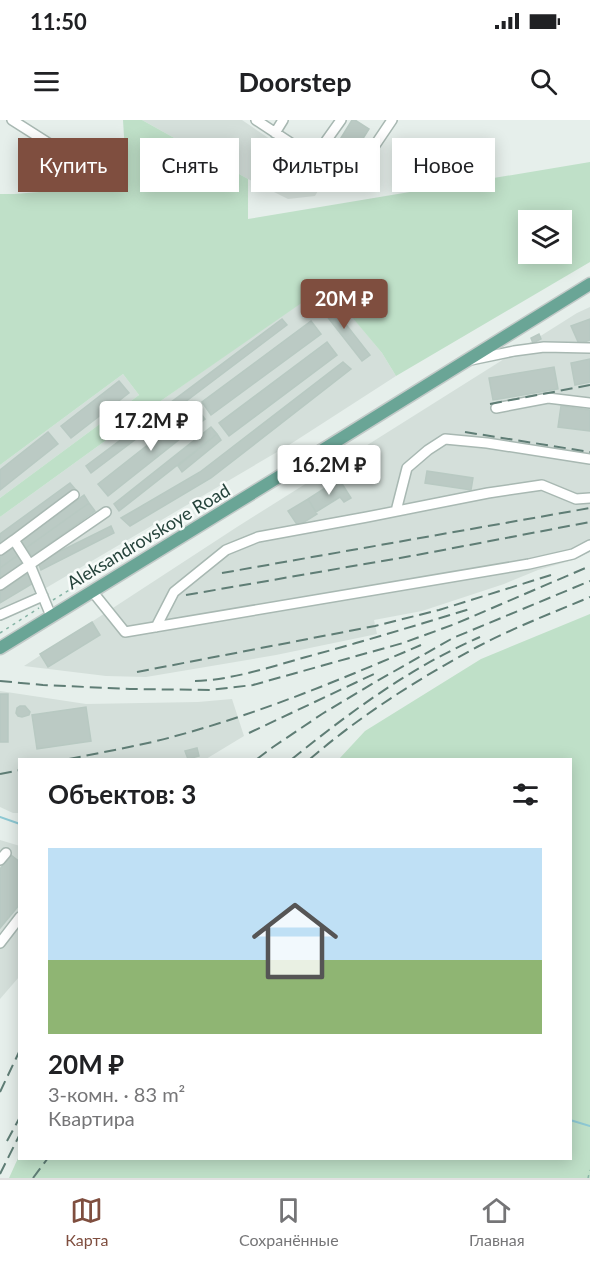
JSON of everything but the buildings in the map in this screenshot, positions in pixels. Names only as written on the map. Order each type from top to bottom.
[{"type":"main road","name":"Aleksandrovskoye Road","points":[[0,648],[590,284]]},
{"type":"street","points":[[12,120],[40,138]]},
{"type":"street","points":[[256,120],[333,171],[347,175],[361,166],[388,122]]},
{"type":"street","points":[[275,133],[283,120]]},
{"type":"street","points":[[328,138],[341,120]]},
{"type":"street","points":[[465,362],[544,346],[590,348]]},
{"type":"street","points":[[496,408],[548,398],[590,403]]},
{"type":"street","points":[[396,511],[407,468],[445,439],[590,459]]},
{"type":"street","points":[[156,627],[174,592],[226,550],[258,537],[488,493],[542,485],[576,499],[590,498]]},
{"type":"street","points":[[0,550],[74,495]]},
{"type":"street","points":[[0,585],[106,512]]},
{"type":"street","points":[[14,540],[30,565],[51,616]]},
{"type":"street","points":[[92,591],[125,632],[529,564],[573,554],[590,545]]},
{"type":"street","points":[[0,615],[45,600]]},
{"type":"street","points":[[0,943],[18,920]]},
{"type":"path","points":[[0,633],[45,600],[152,539]]},
{"type":"path","points":[[588,1178],[590,1170]]},
{"type":"shaded area","points":[[142,120],[242,120],[269,138],[251,138],[251,180],[239,174],[239,138],[174,138]]},
{"type":"shaded area","points":[[274,192],[317,192],[315,196],[288,199]]},
{"type":"shaded area","points":[[326,285],[382,353],[396,376],[289,445],[0,615],[0,517]]},
{"type":"shaded area","points":[[590,307],[590,552],[573,560],[422,611],[374,620],[377,634],[276,655],[146,677],[106,676],[24,666],[237,527]]},
{"type":"shaded area","points":[[123,374],[139,395],[0,498],[0,465]]},
{"type":"shaded area","points":[[0,691],[86,704],[198,702],[232,699],[244,736],[208,758],[18,758],[18,813],[0,807]]},
{"type":"shaded area","points":[[0,840],[18,845],[18,978],[0,999]]},
{"type":"green space","points":[[123,120],[142,120],[174,138],[140,138],[140,192],[239,192],[239,174],[248,179],[248,219],[410,192],[495,192],[495,178],[590,162],[590,262],[396,376],[382,353],[326,286],[152,407],[0,517],[0,498],[139,395],[123,374],[0,465],[0,194],[128,192],[128,138],[124,138]]},
{"type":"green space","points":[[590,614],[590,1178],[9,1178],[18,1158],[572,1160],[572,758],[340,758],[365,731],[481,659]]},
{"type":"waterway","points":[[0,817],[18,823]]},
{"type":"waterway","points":[[572,1121],[590,1126]]},
{"type":"railway","points":[[490,404],[590,385]]},
{"type":"railway","points":[[465,432],[590,452]]},
{"type":"railway","points":[[222,573],[590,508]]},
{"type":"railway","points":[[186,595],[590,522]]},
{"type":"railway","points":[[0,681],[130,689],[210,690],[253,685],[403,643],[455,624],[590,566]]},
{"type":"railway","points":[[137,672],[375,626],[439,610],[551,575]]},
{"type":"railway","points":[[258,758],[322,714],[453,638],[590,581]]},
{"type":"railway","points":[[311,758],[370,713],[455,659],[504,633],[590,597]]},
{"type":"railway","points":[[195,681],[237,676],[265,669],[473,608]]},
{"type":"railway","points":[[293,758],[336,724],[405,676],[480,637]]},
{"type":"railway","points":[[74,758],[159,740],[236,718],[421,645]]},
{"type":"railway","points":[[249,733],[374,674]]},
{"type":"railway","points":[[0,774],[18,770]]},
{"type":"railway","points":[[0,1092],[18,1054]]},
{"type":"railway","points":[[7,1141],[18,1121]]},
{"type":"railway","points":[[0,1174],[18,1138]]},
{"type":"railway","points":[[33,1178],[46,1160]]}]
